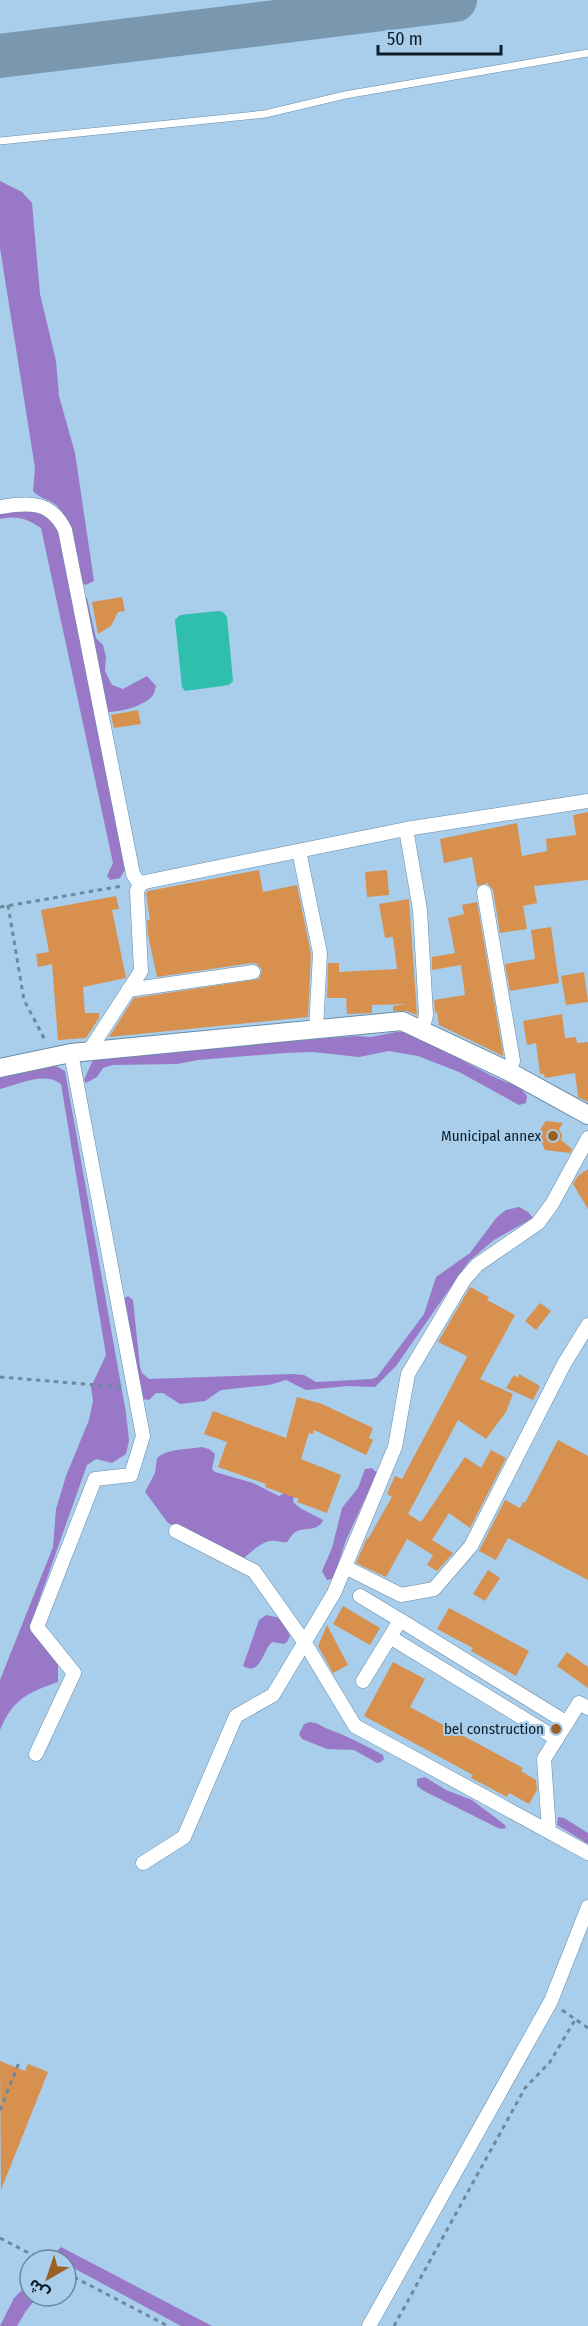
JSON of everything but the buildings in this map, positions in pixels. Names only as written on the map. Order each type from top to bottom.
[{"type":"street","points":[[0,507],[19,503],[39,506],[57,516],[65,530],[133,874],[140,885]]},
{"type":"street","points":[[140,885],[153,880],[406,829],[588,801]]},
{"type":"street","points":[[406,829],[420,910],[426,1015],[422,1031]]},
{"type":"street","points":[[299,851],[320,953],[316,1030]]},
{"type":"street","points":[[71,1053],[135,989],[141,971],[136,897],[140,885]]},
{"type":"street","points":[[484,892],[513,1061],[509,1071]]},
{"type":"street","points":[[135,989],[253,972]]},
{"type":"street","points":[[0,1068],[71,1053],[402,1021],[509,1071],[588,1115]]},
{"type":"street","points":[[36,1754],[74,1673],[37,1627],[95,1479],[131,1474],[143,1436],[71,1053]]},
{"type":"street","points":[[143,1863],[184,1837],[236,1716],[273,1695],[334,1593],[395,1447],[408,1374],[464,1280],[477,1265],[538,1223],[547,1213],[588,1138]]},
{"type":"street","points":[[345,1567],[401,1595],[434,1589],[471,1546],[564,1364],[588,1325]]},
{"type":"street","points":[[176,1531],[254,1571],[305,1643],[355,1726],[588,1853]]},
{"type":"street","points":[[360,1596],[567,1723]]},
{"type":"street","points":[[363,1681],[400,1620]]},
{"type":"street","points":[[390,1637],[557,1739]]},
{"type":"street","points":[[549,1832],[544,1759],[579,1703],[588,1708]]},
{"type":"street","points":[[369,2326],[551,2001],[588,1907]]},
{"type":"lane","points":[[0,141],[265,114],[345,95],[588,53]]},
{"type":"path","points":[[0,907],[121,886],[140,885]]},
{"type":"path","points":[[8,905],[24,1000],[71,1053]]},
{"type":"path","points":[[0,1377],[134,1389]]},
{"type":"path","points":[[394,2326],[525,2088],[550,2062],[575,2020],[588,2028]]},
{"type":"path","points":[[0,2110],[20,2060]]},
{"type":"path","points":[[0,2238],[19,2248]]},
{"type":"path","points":[[78,2278],[168,2326]]},
{"type":"shaded area","points":[[0,181],[22,192],[32,203],[40,294],[56,361],[59,396],[75,453],[94,581],[86,585],[80,582],[71,532],[63,514],[57,506],[33,491],[35,468],[0,248]]},
{"type":"shaded area","points":[[30,509],[48,517],[58,527],[126,868],[120,878],[110,880],[107,876],[113,863],[41,528],[22,519],[12,517],[0,519],[0,511]]},
{"type":"shaded area","points":[[84,597],[87,598],[96,638],[103,645],[106,657],[105,671],[112,685],[123,689],[147,676],[156,686],[149,699],[125,710],[108,712]]},
{"type":"shaded area","points":[[223,612],[227,617],[233,681],[229,685],[185,691],[182,687],[175,620],[180,615]]},
{"type":"shaded area","points":[[408,1032],[520,1088],[527,1096],[526,1103],[519,1105],[459,1072],[418,1056],[389,1051],[359,1057],[313,1052],[198,1060],[177,1064],[113,1065],[103,1068],[97,1077],[86,1083],[84,1080],[92,1062],[103,1055],[356,1036],[371,1037]]},
{"type":"shaded area","points":[[54,1065],[65,1071],[126,1413],[129,1441],[126,1454],[112,1463],[96,1459],[87,1465],[30,1626],[58,1664],[58,1682],[22,1698],[10,1711],[0,1730],[0,1680],[53,1547],[56,1509],[66,1476],[89,1420],[93,1401],[91,1387],[106,1355],[61,1084],[55,1080],[40,1079],[0,1089],[0,1078]]},
{"type":"shaded area","points":[[519,1207],[533,1218],[494,1240],[469,1261],[396,1366],[375,1387],[348,1386],[306,1390],[286,1380],[269,1385],[221,1390],[205,1401],[180,1404],[163,1393],[156,1393],[149,1400],[143,1399],[128,1330],[128,1314],[123,1299],[128,1296],[133,1300],[140,1367],[142,1373],[149,1379],[293,1374],[304,1375],[316,1382],[372,1379],[377,1377],[424,1314],[436,1277],[470,1253],[497,1217],[506,1210]]},
{"type":"shaded area","points":[[201,1447],[215,1454],[212,1469],[215,1472],[253,1483],[279,1496],[289,1490],[294,1495],[293,1502],[323,1520],[321,1524],[315,1528],[297,1531],[287,1542],[264,1543],[244,1558],[168,1523],[145,1492],[155,1473],[157,1458],[172,1451]]},
{"type":"shaded area","points":[[372,1468],[377,1473],[346,1540],[333,1579],[327,1580],[322,1571],[332,1548],[342,1508],[358,1488],[365,1469]]},
{"type":"shaded area","points":[[266,1615],[281,1618],[290,1636],[284,1644],[273,1642],[270,1644],[257,1666],[248,1668],[243,1666],[259,1620]]},
{"type":"shaded area","points":[[310,1722],[363,1744],[383,1755],[384,1759],[377,1763],[354,1750],[327,1749],[302,1739],[299,1734],[304,1724]]},
{"type":"shaded area","points":[[425,1777],[446,1790],[472,1800],[506,1828],[496,1827],[424,1791],[417,1786],[417,1779]]},
{"type":"shaded area","points":[[558,1817],[564,1818],[588,1833],[588,1844],[557,1825]]},
{"type":"shaded area","points":[[78,2256],[212,2326],[181,2326],[78,2270]]},
{"type":"shaded area","points":[[18,2294],[18,2308],[28,2308],[17,2326],[0,2326]]},
{"type":"taxiway","points":[[0,56],[455,0]]},
{"type":"place","name":"Municipal annex","points":[[553,1136]]},
{"type":"place","name":"bel construction","points":[[556,1729]]}]
